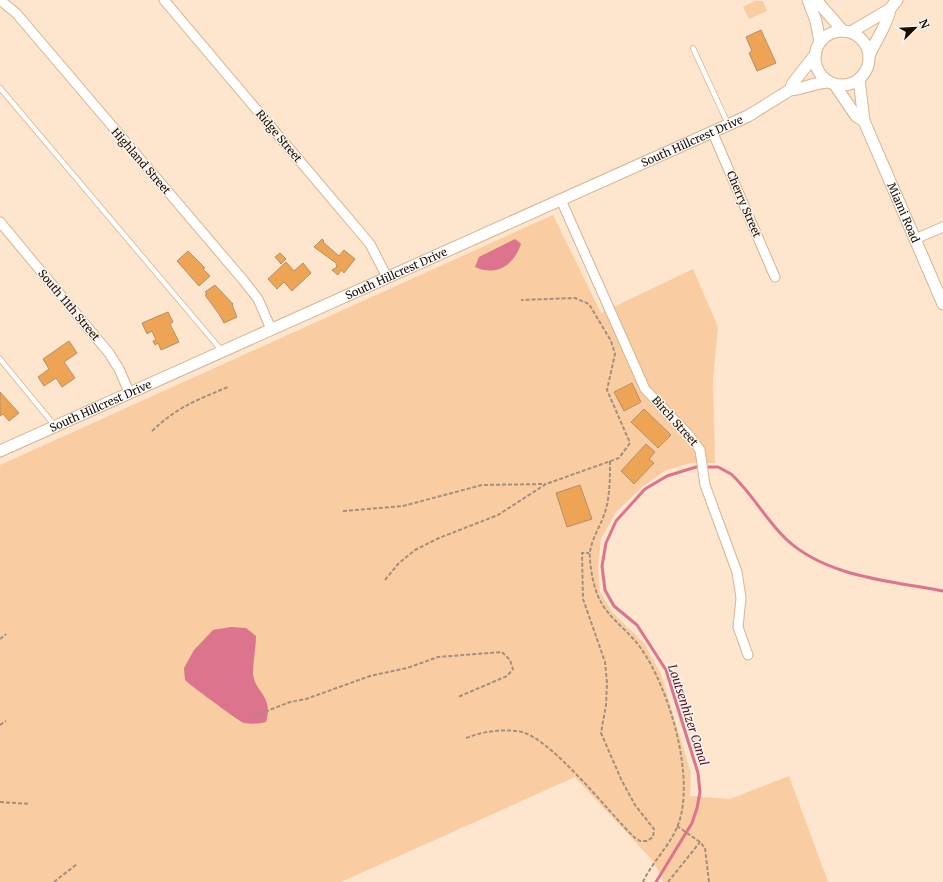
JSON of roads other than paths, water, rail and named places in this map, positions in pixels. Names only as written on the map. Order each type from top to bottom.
[{"type":"street","name":"Highland Street","points":[[0,0],[16,14],[244,281],[258,299],[271,329]]},
{"type":"street","name":"Ridge Street","points":[[164,0],[370,244],[387,277]]},
{"type":"street","points":[[808,0],[816,21],[820,42]]},
{"type":"street","points":[[816,0],[847,32],[865,44],[869,56]]},
{"type":"street","points":[[890,9],[889,17],[875,40],[869,56],[867,69],[859,79],[848,84],[832,83],[818,70],[815,55],[820,42],[830,34],[847,32],[890,9],[897,0]]},
{"type":"street","name":"South Hillcrest Drive","points":[[790,90],[793,83],[815,55]]},
{"type":"street","name":"Miami Road","points":[[859,79],[864,121],[943,304]]},
{"type":"street","name":"South Hillcrest Drive","points":[[0,451],[728,124],[763,108],[790,90],[809,84],[832,83]]},
{"type":"street","name":"Miami Road","points":[[832,83],[856,116],[864,121]]},
{"type":"street","name":"Cherry Street","points":[[712,131],[775,277]]},
{"type":"street","name":"Birch Street","points":[[561,200],[645,389],[688,434],[700,450],[705,485],[737,572],[740,598],[738,627],[748,655]]},
{"type":"street","name":"South 11th Street","points":[[0,222],[109,353],[130,392]]},
{"type":"street","points":[[915,239],[943,227]]},
{"type":"lane","points":[[693,48],[728,124]]},
{"type":"lane","points":[[0,88],[222,351]]},
{"type":"lane","points":[[0,359],[49,416],[55,426]]},
{"type":"waterway","name":"Loutsenhizer Canal","points":[[656,882],[692,823],[700,792],[698,773],[666,670],[637,625],[614,606],[605,590],[602,566],[606,543],[616,521],[645,489],[667,476],[696,467]]},
{"type":"waterway","name":"Loutsenhizer Canal","points":[[709,467],[718,467],[731,474],[746,489],[778,531],[786,539],[802,552],[820,562],[860,576],[943,591]]}]
